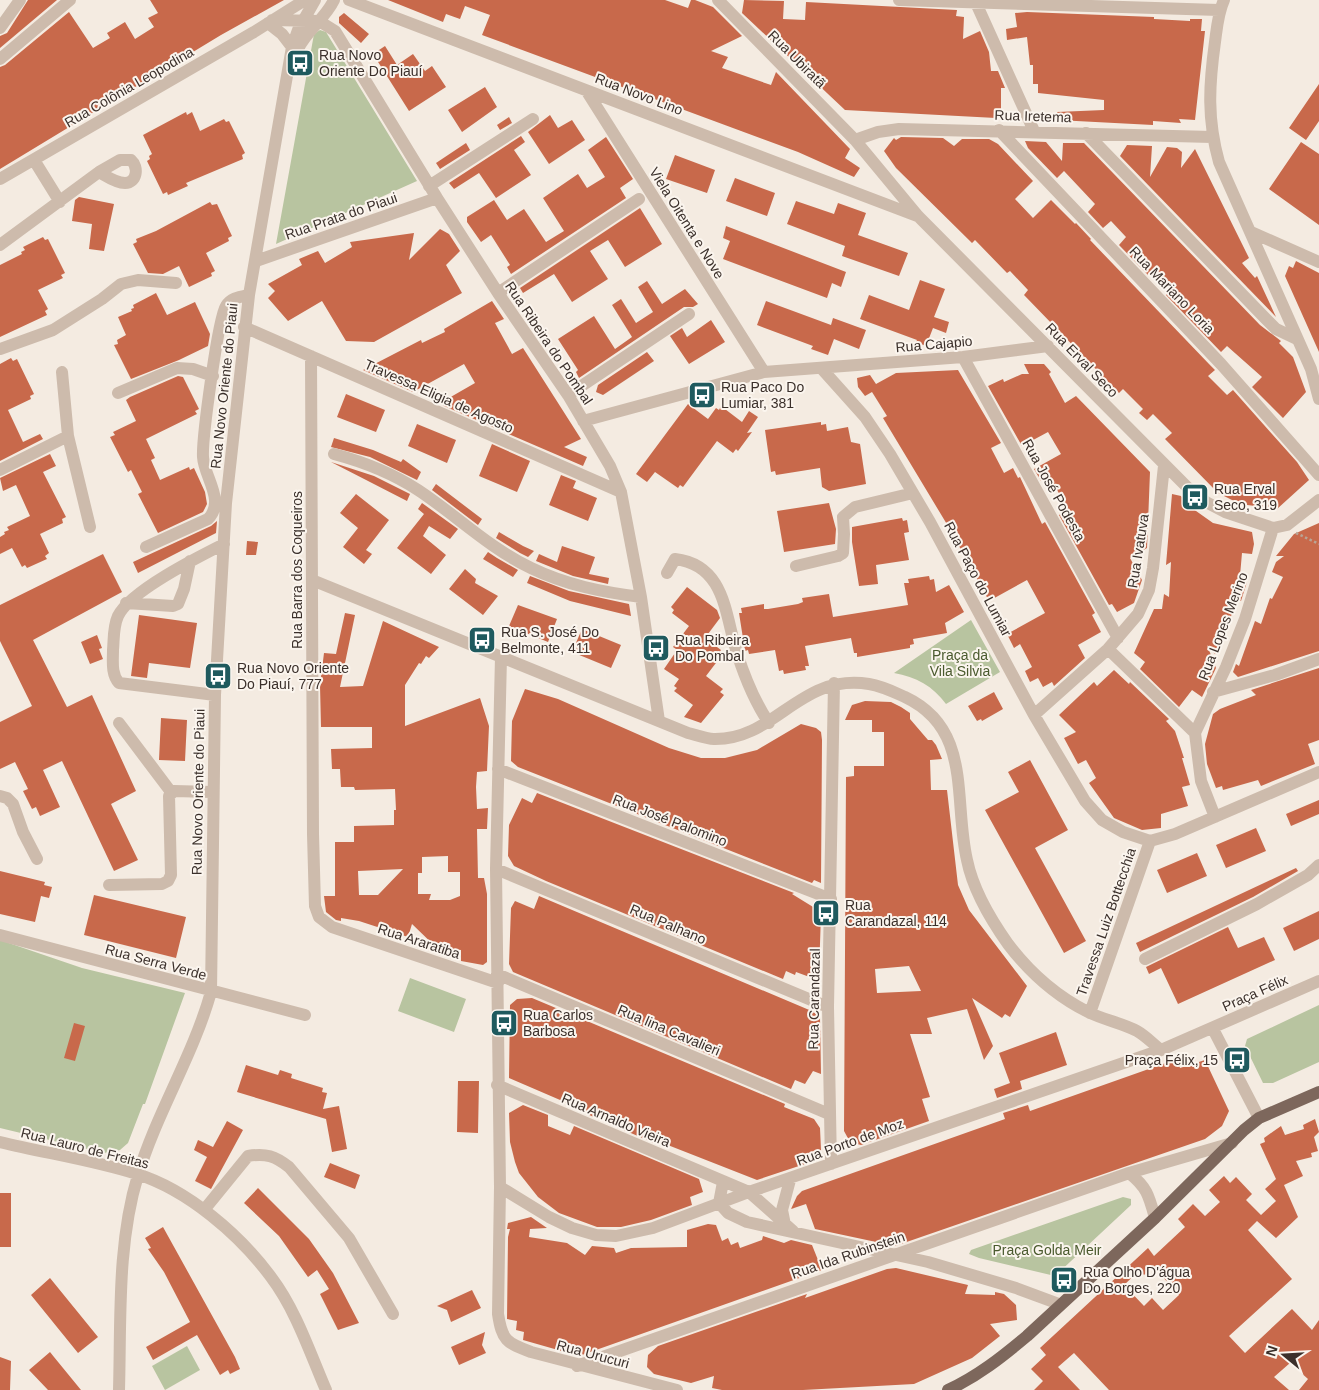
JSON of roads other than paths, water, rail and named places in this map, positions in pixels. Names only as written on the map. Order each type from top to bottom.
[{"type":"main road","points":[[948,1390],[1000,1359],[1155,1218],[1259,1118],[1319,1092]]},
{"type":"street","points":[[0,28],[20,0]]},
{"type":"street","points":[[0,59],[70,0]]},
{"type":"street","name":"Rua Colônia Leopodina","points":[[0,179],[305,0]]},
{"type":"street","name":"Rua Novo Oriente do Piaui","points":[[119,1390],[122,1274],[127,1214],[138,1174],[202,1026],[211,992],[214,950],[212,792],[215,696],[224,544],[244,327],[291,63],[292,48],[304,19],[315,0]]},
{"type":"street","name":"Rua Novo Oriente do Piaui","points":[[291,63],[306,35],[334,0]]},
{"type":"street","name":"Rua Novo Lino","points":[[349,0],[918,216]]},
{"type":"street","name":"Rua Ubiratã","points":[[718,0],[855,140]]},
{"type":"street","points":[[899,0],[976,3],[1222,5],[1210,75],[1208,107],[1218,162],[1298,340],[1315,370],[1319,399]]},
{"type":"street","points":[[976,3],[1034,131]]},
{"type":"street","name":"Rua Colônia Leopodina","points":[[270,22],[304,19],[319,21]]},
{"type":"street","name":"Rua Ribeira do Pombal","points":[[319,21],[335,31],[437,198],[498,293],[568,395],[610,466],[621,492],[641,597],[659,721]]},
{"type":"street","points":[[270,22],[292,48]]},
{"type":"street","name":"Viela Oitenta e Nove","points":[[586,90],[764,372]]},
{"type":"street","points":[[430,186],[533,118]]},
{"type":"street","name":"Rua Iretema","points":[[855,140],[878,132],[899,129],[999,130],[1212,137]]},
{"type":"street","name":"Rua Mariano Loria","points":[[999,130],[1221,364],[1319,475]]},
{"type":"street","points":[[1086,133],[1276,329],[1298,340]]},
{"type":"street","name":"Rua Erval Seco","points":[[855,140],[918,216],[1164,466],[1206,502],[1225,512],[1273,528]]},
{"type":"street","points":[[34,160],[60,202]]},
{"type":"street","points":[[0,245],[99,172]]},
{"type":"street","name":"Rua Prata do Piaui","points":[[256,261],[437,198]]},
{"type":"street","points":[[498,293],[639,199]]},
{"type":"street","points":[[1250,232],[1319,262]]},
{"type":"street","points":[[0,349],[53,330],[122,284],[138,280],[176,283]]},
{"type":"street","points":[[146,547],[208,519],[212,515],[215,498],[203,458],[220,325],[225,307],[230,300],[249,295]]},
{"type":"street","points":[[568,395],[689,314]]},
{"type":"street","name":"Travessa Eligia de Agosto","points":[[244,327],[621,492]]},
{"type":"street","name":"Rua Cajapio","points":[[822,369],[963,357],[1048,346]]},
{"type":"street","name":"Rua Barra dos Coqueiros","points":[[311,356],[315,906],[319,917],[332,927]]},
{"type":"street","name":"Rua José Podesta","points":[[963,357],[1118,638]]},
{"type":"street","points":[[118,393],[177,368],[193,369],[213,376]]},
{"type":"street","points":[[583,421],[764,372],[822,369]]},
{"type":"street","name":"Rua Paço do Lumiar","points":[[822,369],[865,417],[913,494],[1034,715],[1086,801],[1102,820],[1123,832],[1150,841]]},
{"type":"street","points":[[62,372],[68,436],[90,527]]},
{"type":"street","points":[[0,470],[68,436]]},
{"type":"street","points":[[334,454],[387,472],[418,490],[484,540],[529,567],[565,583],[603,592],[641,597]]},
{"type":"street","name":"Rua Ivatuva","points":[[1034,715],[1108,649],[1138,614],[1149,590],[1164,466]]},
{"type":"street","points":[[796,566],[838,556],[842,553],[844,534],[842,517],[851,508],[913,494]]},
{"type":"street","points":[[1273,528],[1287,525],[1319,500]]},
{"type":"street","name":"Rua Lopes Merino","points":[[1195,732],[1245,619],[1273,528]]},
{"type":"street","points":[[215,696],[119,683],[115,678],[113,666],[114,627],[126,603],[190,561],[224,544]]},
{"type":"street","points":[[667,572],[675,559],[685,560],[698,567],[717,585],[726,606],[744,676],[758,707],[769,723]]},
{"type":"street","points":[[126,603],[173,606],[178,604],[184,589],[190,561]]},
{"type":"street","points":[[312,580],[688,733],[713,739],[735,736],[769,723],[791,704],[834,683],[870,684],[913,701],[931,714],[946,733],[954,753],[959,781],[967,861],[990,917],[1027,968],[1046,985],[1090,1013],[1138,1031],[1161,1050]]},
{"type":"street","points":[[1108,649],[1195,732],[1201,781],[1215,817]]},
{"type":"street","points":[[500,1187],[497,1086],[496,869],[501,657]]},
{"type":"street","points":[[1213,692],[1275,675],[1319,659]]},
{"type":"street","name":"Rua Carandazal","points":[[831,1164],[828,1008],[834,683]]},
{"type":"street","points":[[119,723],[171,792]]},
{"type":"street","name":"Rua José Palomino","points":[[498,769],[831,899]]},
{"type":"street","points":[[1150,841],[1175,834],[1319,772]]},
{"type":"street","points":[[171,792],[212,792]]},
{"type":"street","points":[[109,885],[162,884],[168,881],[171,875],[168,801],[171,792]]},
{"type":"street","points":[[0,796],[7,798],[13,804],[23,832],[37,860]]},
{"type":"street","name":"Travessa Luiz Bottecchia","points":[[1090,1013],[1150,841]]},
{"type":"street","points":[[1145,959],[1258,904],[1308,875],[1319,865]]},
{"type":"street","name":"Rua Palhano","points":[[496,869],[828,1008]]},
{"type":"street","name":"Rua Araratiba","points":[[332,927],[497,979]]},
{"type":"street","name":"Rua Serra Verde","points":[[0,935],[211,992],[305,1015]]},
{"type":"street","name":"Rua lina Cavalieri","points":[[497,979],[829,1114]]},
{"type":"street","name":"Praça Félix","points":[[1259,1118],[1213,1029],[1319,981]]},
{"type":"street","name":"Rua Porto de Moz","points":[[500,1187],[549,1217],[572,1228],[596,1235],[616,1236],[653,1228],[748,1192],[790,1180],[831,1164],[1161,1050],[1213,1029]]},
{"type":"street","name":"Rua Arnaldo Vieira","points":[[497,1086],[748,1192]]},
{"type":"street","name":"Rua Lauro de Freitas","points":[[0,1142],[138,1174],[164,1185],[204,1210],[243,1246],[272,1278],[295,1319],[326,1390]]},
{"type":"street","name":"Rua Ida Rubinstein","points":[[577,1366],[1130,1173],[1232,1143]]},
{"type":"street","points":[[204,1210],[248,1156],[271,1155],[278,1158],[290,1167],[349,1238],[393,1314]]},
{"type":"street","points":[[1130,1173],[1141,1182],[1149,1194],[1155,1218]]},
{"type":"street","points":[[790,1180],[782,1210],[790,1228]]},
{"type":"street","points":[[723,1182],[719,1203],[728,1213],[747,1222],[790,1228],[866,1250],[896,1254],[1016,1288],[1059,1304]]},
{"type":"street","name":"Rua Urucuri","points":[[500,1187],[498,1314],[504,1339],[522,1349],[577,1366],[677,1390]]},
{"type":"street","points":[[748,1192],[762,1206],[790,1228]]},
{"type":"street","points":[[747,1222],[762,1206]]},
{"type":"place","name":"Rua Novo Oriente Do Piauí","points":[[300,63]]},
{"type":"place","name":"Rua Paco Do Lumiar, 381","points":[[702,395]]},
{"type":"place","name":"Rua Erval Seco, 319","points":[[1195,497]]},
{"type":"place","name":"Rua S. José Do Belmonte, 411","points":[[482,640]]},
{"type":"place","name":"Rua Ribeira Do Pombal","points":[[656,648]]},
{"type":"place","name":"Rua Novo Oriente Do Piauí, 777","points":[[218,676]]},
{"type":"place","name":"Rua Carandazal, 114","points":[[826,913]]},
{"type":"place","name":"Rua Carlos Barbosa","points":[[504,1023]]},
{"type":"place","name":"Praça Félix, 15","points":[[1237,1060]]},
{"type":"place","name":"Rua Olho D'água Do Borges, 220","points":[[1064,1280]]},
{"type":"park label","name":"Praça da Vila Silvia","points":[[960,664]]},
{"type":"park label","name":"Praça Golda Meir","points":[[1047,1250]]}]
